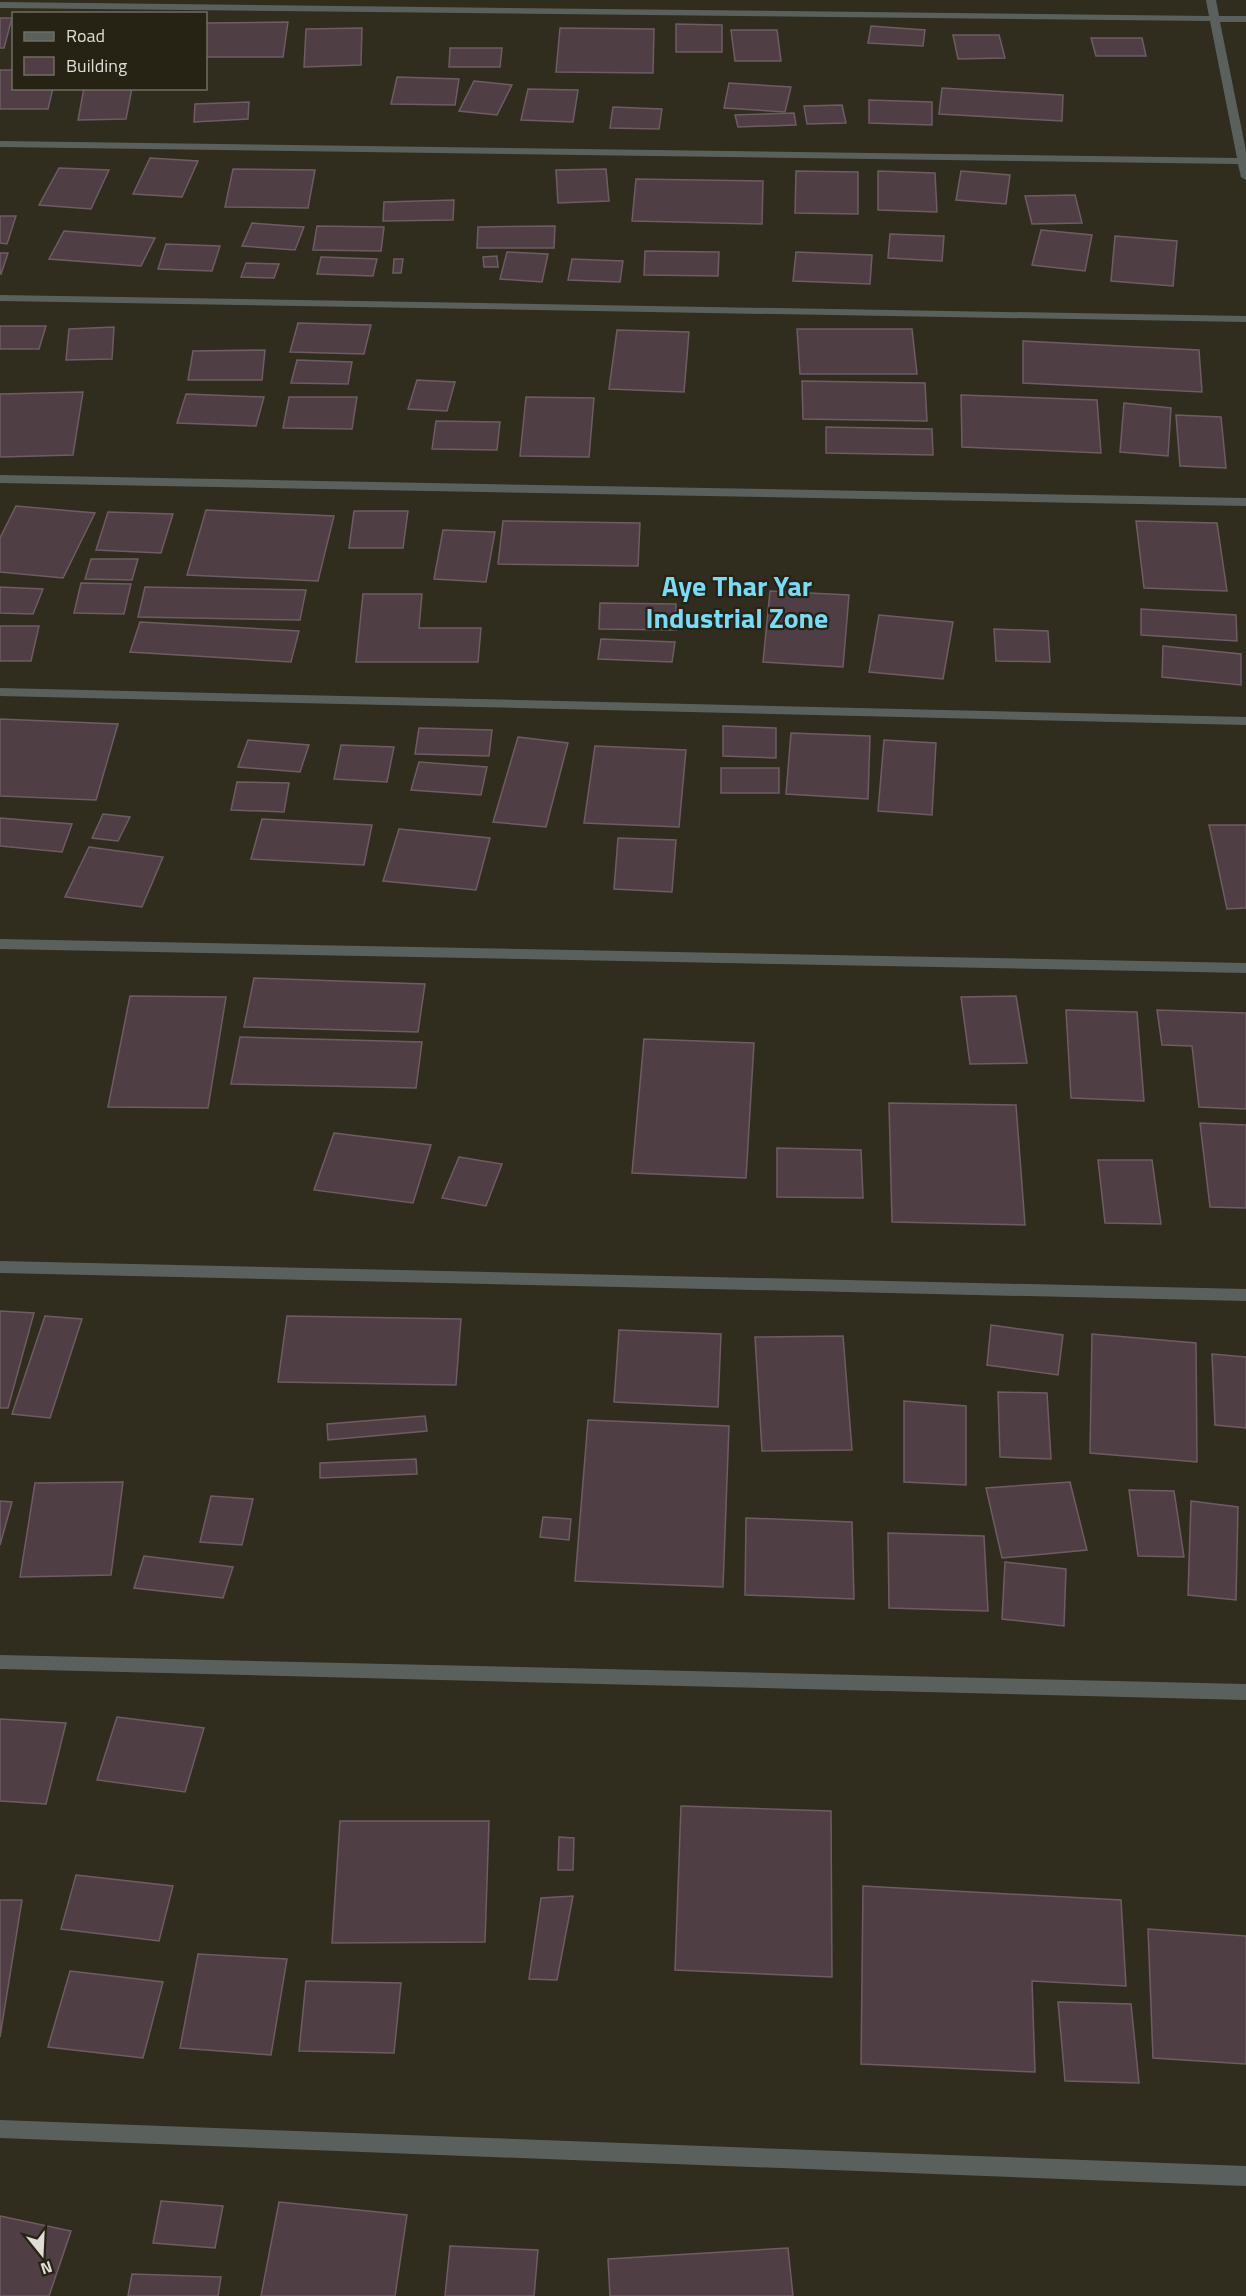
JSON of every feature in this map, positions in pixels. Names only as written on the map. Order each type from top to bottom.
[{"type":"street","points":[[1211,0],[1245,161],[1246,177]]},
{"type":"street","points":[[0,5],[1246,19]]},
{"type":"street","points":[[0,144],[1245,161]]},
{"type":"street","points":[[0,298],[1246,319]]},
{"type":"street","points":[[0,479],[1246,502]]},
{"type":"street","points":[[0,692],[1246,721]]},
{"type":"street","points":[[0,944],[1246,968]]},
{"type":"street","points":[[0,1268],[1246,1295]]},
{"type":"street","points":[[0,1662],[1246,1692]]},
{"type":"street","points":[[0,2129],[1246,2176]]},
{"type":"building","points":[[0,18],[12,18],[4,48],[0,48]]},
{"type":"building","points":[[288,22],[283,57],[207,57],[207,23]]},
{"type":"building","points":[[676,24],[722,25],[722,52],[676,52]]},
{"type":"building","points":[[871,26],[925,30],[923,46],[868,43]]},
{"type":"building","points":[[362,28],[361,65],[304,67],[306,29]]},
{"type":"building","points":[[560,28],[654,29],[653,73],[556,72]]},
{"type":"building","points":[[731,30],[777,30],[781,61],[735,61]]},
{"type":"building","points":[[953,35],[999,35],[1005,58],[958,59]]},
{"type":"building","points":[[1091,38],[1142,38],[1146,56],[1096,56]]},
{"type":"building","points":[[450,48],[502,48],[500,67],[449,67]]},
{"type":"building","points":[[0,70],[12,70],[12,90],[53,90],[48,109],[0,109]]},
{"type":"building","points":[[397,77],[459,79],[455,105],[391,104]]},
{"type":"building","points":[[474,81],[512,85],[497,115],[459,111]]},
{"type":"building","points":[[729,83],[791,87],[785,112],[724,108]]},
{"type":"building","points":[[942,88],[1063,95],[1062,121],[939,114]]},
{"type":"building","points":[[528,89],[578,90],[573,122],[521,120]]},
{"type":"building","points":[[84,90],[132,90],[126,119],[78,120]]},
{"type":"building","points":[[869,100],[932,102],[932,125],[869,123]]},
{"type":"building","points":[[249,102],[248,119],[194,122],[195,104]]},
{"type":"building","points":[[842,105],[846,123],[807,124],[804,106]]},
{"type":"building","points":[[613,107],[662,109],[659,129],[610,128]]},
{"type":"building","points":[[794,113],[796,125],[738,127],[735,115]]},
{"type":"building","points":[[150,158],[198,161],[182,197],[133,194]]},
{"type":"building","points":[[59,168],[109,170],[91,209],[39,205]]},
{"type":"building","points":[[233,169],[315,170],[308,208],[225,207]]},
{"type":"building","points":[[606,169],[609,201],[558,203],[556,170]]},
{"type":"building","points":[[796,171],[858,172],[858,214],[795,213]]},
{"type":"building","points":[[878,171],[935,173],[937,212],[878,210]]},
{"type":"building","points":[[961,171],[1010,175],[1006,204],[956,200]]},
{"type":"building","points":[[636,179],[763,181],[762,224],[632,221]]},
{"type":"building","points":[[1075,195],[1082,223],[1032,224],[1025,196]]},
{"type":"building","points":[[454,200],[453,220],[383,221],[384,202]]},
{"type":"building","points":[[0,216],[16,216],[7,244],[0,243]]},
{"type":"building","points":[[252,223],[304,227],[295,250],[242,246]]},
{"type":"building","points":[[317,226],[384,227],[381,251],[313,250]]},
{"type":"building","points":[[555,226],[554,248],[477,248],[478,227]]},
{"type":"building","points":[[1041,230],[1092,235],[1085,271],[1032,265]]},
{"type":"building","points":[[64,231],[155,238],[141,266],[49,259]]},
{"type":"building","points":[[890,234],[944,236],[942,261],[888,258]]},
{"type":"building","points":[[1115,236],[1177,241],[1173,286],[1111,281]]},
{"type":"building","points":[[166,244],[220,246],[212,271],[158,269]]},
{"type":"building","points":[[645,251],[719,252],[718,276],[644,275]]},
{"type":"building","points":[[507,252],[548,254],[542,282],[500,279]]},
{"type":"building","points":[[796,252],[872,255],[870,284],[793,281]]},
{"type":"building","points":[[0,253],[8,253],[1,274],[0,273]]},
{"type":"building","points":[[497,256],[498,267],[484,267],[483,257]]},
{"type":"building","points":[[321,257],[377,259],[373,276],[317,274]]},
{"type":"building","points":[[394,259],[403,259],[401,273],[393,273]]},
{"type":"building","points":[[572,259],[623,261],[620,282],[568,280]]},
{"type":"building","points":[[246,263],[279,264],[274,278],[241,277]]},
{"type":"building","points":[[298,323],[371,325],[364,354],[290,352]]},
{"type":"building","points":[[0,326],[46,326],[39,349],[0,349]]},
{"type":"building","points":[[114,327],[112,359],[66,360],[69,329]]},
{"type":"building","points":[[797,329],[912,329],[917,374],[800,374]]},
{"type":"building","points":[[617,330],[689,332],[684,392],[609,389]]},
{"type":"building","points":[[1023,341],[1199,350],[1202,392],[1023,383]]},
{"type":"building","points":[[265,350],[262,380],[188,380],[193,351]]},
{"type":"building","points":[[297,360],[352,362],[348,384],[291,383]]},
{"type":"building","points":[[417,380],[455,382],[447,411],[408,409]]},
{"type":"building","points":[[802,381],[925,383],[927,421],[803,419]]},
{"type":"building","points":[[83,392],[73,455],[0,457],[0,394]]},
{"type":"building","points":[[186,394],[264,397],[256,426],[177,423]]},
{"type":"building","points":[[961,395],[1097,400],[1101,453],[962,447]]},
{"type":"building","points":[[289,397],[357,397],[352,429],[283,428]]},
{"type":"building","points":[[526,397],[594,398],[589,457],[520,456]]},
{"type":"building","points":[[1124,403],[1171,408],[1168,456],[1120,452]]},
{"type":"building","points":[[1176,415],[1221,417],[1226,468],[1180,466]]},
{"type":"building","points":[[436,421],[500,422],[497,450],[432,449]]},
{"type":"building","points":[[826,427],[932,429],[933,455],[826,453]]},
{"type":"building","points":[[16,506],[95,513],[63,578],[0,572],[0,538]]},
{"type":"building","points":[[206,510],[334,516],[318,581],[187,575]]},
{"type":"building","points":[[354,511],[408,511],[403,548],[349,548]]},
{"type":"building","points":[[108,512],[173,514],[161,553],[96,550]]},
{"type":"building","points":[[503,521],[640,523],[638,566],[498,564]]},
{"type":"building","points":[[1136,521],[1217,523],[1227,591],[1144,588]]},
{"type":"building","points":[[443,530],[495,532],[486,582],[434,579]]},
{"type":"building","points":[[91,559],[138,559],[132,580],[85,579]]},
{"type":"building","points":[[81,583],[131,584],[124,614],[74,613]]},
{"type":"building","points":[[0,587],[43,589],[33,614],[0,613]]},
{"type":"building","points":[[145,587],[306,590],[300,620],[138,617]]},
{"type":"building","points":[[770,591],[849,595],[843,667],[763,662]]},
{"type":"building","points":[[363,594],[422,594],[419,628],[481,628],[478,662],[356,662]]},
{"type":"building","points":[[600,603],[676,604],[676,630],[599,629]]},
{"type":"building","points":[[1141,609],[1236,615],[1237,641],[1141,635]]},
{"type":"building","points":[[879,615],[953,622],[943,679],[869,672]]},
{"type":"building","points":[[140,622],[299,631],[291,662],[130,652]]},
{"type":"building","points":[[0,626],[39,626],[31,661],[0,661]]},
{"type":"building","points":[[994,629],[1048,631],[1050,662],[996,661]]},
{"type":"building","points":[[601,639],[675,642],[672,662],[598,659]]},
{"type":"building","points":[[1163,646],[1241,654],[1241,685],[1162,677]]},
{"type":"building","points":[[0,719],[118,724],[96,800],[0,796]]},
{"type":"building","points":[[723,726],[776,728],[776,758],[723,756]]},
{"type":"building","points":[[419,728],[492,730],[489,756],[415,754]]},
{"type":"building","points":[[791,733],[870,736],[868,799],[786,794]]},
{"type":"building","points":[[518,737],[568,743],[546,827],[493,822]]},
{"type":"building","points":[[248,740],[309,745],[300,772],[238,767]]},
{"type":"building","points":[[884,740],[936,743],[932,815],[878,811]]},
{"type":"building","points":[[341,745],[394,747],[387,782],[334,779]]},
{"type":"building","points":[[595,746],[686,750],[679,827],[584,823]]},
{"type":"building","points":[[419,762],[487,767],[481,795],[411,790]]},
{"type":"building","points":[[721,768],[779,768],[779,793],[721,793]]},
{"type":"building","points":[[237,782],[289,783],[284,812],[231,810]]},
{"type":"building","points":[[103,814],[130,817],[118,841],[92,838]]},
{"type":"building","points":[[0,818],[72,824],[62,852],[0,846]]},
{"type":"building","points":[[262,819],[372,825],[364,865],[251,859]]},
{"type":"building","points":[[1209,825],[1246,825],[1246,908],[1227,909]]},
{"type":"building","points":[[399,829],[490,838],[476,890],[383,881]]},
{"type":"building","points":[[618,838],[676,840],[672,892],[614,889]]},
{"type":"building","points":[[89,847],[163,857],[142,907],[65,897]]},
{"type":"building","points":[[254,978],[425,984],[418,1032],[244,1027]]},
{"type":"building","points":[[130,996],[226,997],[208,1108],[108,1107]]},
{"type":"building","points":[[1016,996],[1027,1063],[970,1064],[961,997]]},
{"type":"building","points":[[1066,1010],[1137,1012],[1144,1101],[1071,1098]]},
{"type":"building","points":[[1157,1010],[1246,1013],[1246,1109],[1199,1107],[1192,1046],[1162,1045]]},
{"type":"building","points":[[240,1037],[422,1042],[416,1088],[231,1084]]},
{"type":"building","points":[[644,1039],[754,1043],[746,1178],[632,1173]]},
{"type":"building","points":[[889,1103],[1016,1105],[1025,1225],[892,1222]]},
{"type":"building","points":[[1200,1123],[1246,1125],[1246,1208],[1210,1207]]},
{"type":"building","points":[[334,1133],[431,1145],[413,1203],[314,1190]]},
{"type":"building","points":[[777,1148],[861,1150],[863,1198],[777,1197]]},
{"type":"building","points":[[459,1157],[502,1164],[486,1206],[442,1198]]},
{"type":"building","points":[[1098,1160],[1152,1160],[1161,1224],[1105,1223]]},
{"type":"building","points":[[0,1311],[34,1313],[8,1408],[0,1408]]},
{"type":"building","points":[[45,1316],[82,1319],[50,1418],[12,1414]]},
{"type":"building","points":[[287,1316],[461,1319],[456,1385],[278,1382]]},
{"type":"building","points":[[991,1325],[1063,1335],[1058,1375],[987,1365]]},
{"type":"building","points":[[619,1330],[721,1334],[718,1407],[614,1402]]},
{"type":"building","points":[[1092,1334],[1196,1343],[1197,1462],[1090,1453]]},
{"type":"building","points":[[843,1336],[852,1450],[762,1451],[755,1337]]},
{"type":"building","points":[[1212,1354],[1246,1357],[1246,1428],[1215,1425]]},
{"type":"building","points":[[998,1392],[1047,1393],[1051,1459],[1000,1457]]},
{"type":"building","points":[[904,1401],[966,1406],[966,1485],[904,1482]]},
{"type":"building","points":[[425,1416],[427,1431],[328,1440],[327,1424]]},
{"type":"building","points":[[588,1420],[729,1426],[723,1587],[575,1581]]},
{"type":"building","points":[[416,1459],[417,1474],[320,1478],[320,1463]]},
{"type":"building","points":[[123,1482],[111,1575],[20,1577],[35,1483]]},
{"type":"building","points":[[1070,1482],[1087,1550],[1002,1558],[986,1488]]},
{"type":"building","points":[[1129,1490],[1174,1491],[1184,1557],[1138,1556]]},
{"type":"building","points":[[211,1496],[253,1499],[242,1545],[200,1542]]},
{"type":"building","points":[[0,1501],[12,1502],[0,1545]]},
{"type":"building","points":[[1191,1501],[1238,1507],[1236,1600],[1188,1595]]},
{"type":"building","points":[[543,1517],[571,1519],[569,1540],[540,1537]]},
{"type":"building","points":[[746,1518],[852,1522],[854,1599],[745,1595]]},
{"type":"building","points":[[888,1533],[984,1536],[988,1611],[889,1608]]},
{"type":"building","points":[[144,1556],[233,1567],[223,1598],[134,1588]]},
{"type":"building","points":[[1005,1562],[1066,1569],[1064,1626],[1002,1619]]},
{"type":"building","points":[[117,1717],[204,1728],[185,1792],[97,1780]]},
{"type":"building","points":[[0,1719],[66,1723],[46,1804],[0,1801]]},
{"type":"building","points":[[681,1806],[831,1811],[832,1977],[675,1970]]},
{"type":"building","points":[[340,1821],[489,1821],[485,1942],[332,1943]]},
{"type":"building","points":[[559,1837],[574,1838],[573,1870],[558,1870]]},
{"type":"building","points":[[76,1875],[173,1886],[159,1941],[61,1929]]},
{"type":"building","points":[[863,1886],[1121,1900],[1126,1986],[1032,1981],[1035,2072],[861,2064]]},
{"type":"building","points":[[573,1896],[557,1980],[529,1979],[541,1898]]},
{"type":"building","points":[[0,1900],[22,1900],[0,2037]]},
{"type":"building","points":[[1148,1929],[1246,1936],[1246,2064],[1153,2058]]},
{"type":"building","points":[[198,1954],[287,1959],[271,2055],[180,2048]]},
{"type":"building","points":[[70,1971],[163,1982],[143,2058],[48,2047]]},
{"type":"building","points":[[306,1981],[401,1983],[394,2053],[299,2051]]},
{"type":"building","points":[[1058,2002],[1131,2004],[1139,2083],[1065,2081]]},
{"type":"building","points":[[161,2201],[223,2206],[215,2248],[153,2243]]},
{"type":"building","points":[[279,2202],[407,2215],[395,2296],[261,2296]]},
{"type":"building","points":[[0,2216],[71,2231],[49,2296],[0,2296]]},
{"type":"building","points":[[450,2246],[538,2250],[534,2296],[445,2296]]},
{"type":"building","points":[[788,2248],[793,2296],[610,2296],[608,2259]]},
{"type":"building","points":[[132,2274],[221,2277],[218,2296],[128,2296]]},
{"type":"district","name":"Aye Thar Yar Industrial Zone","points":[[737,601]]}]
